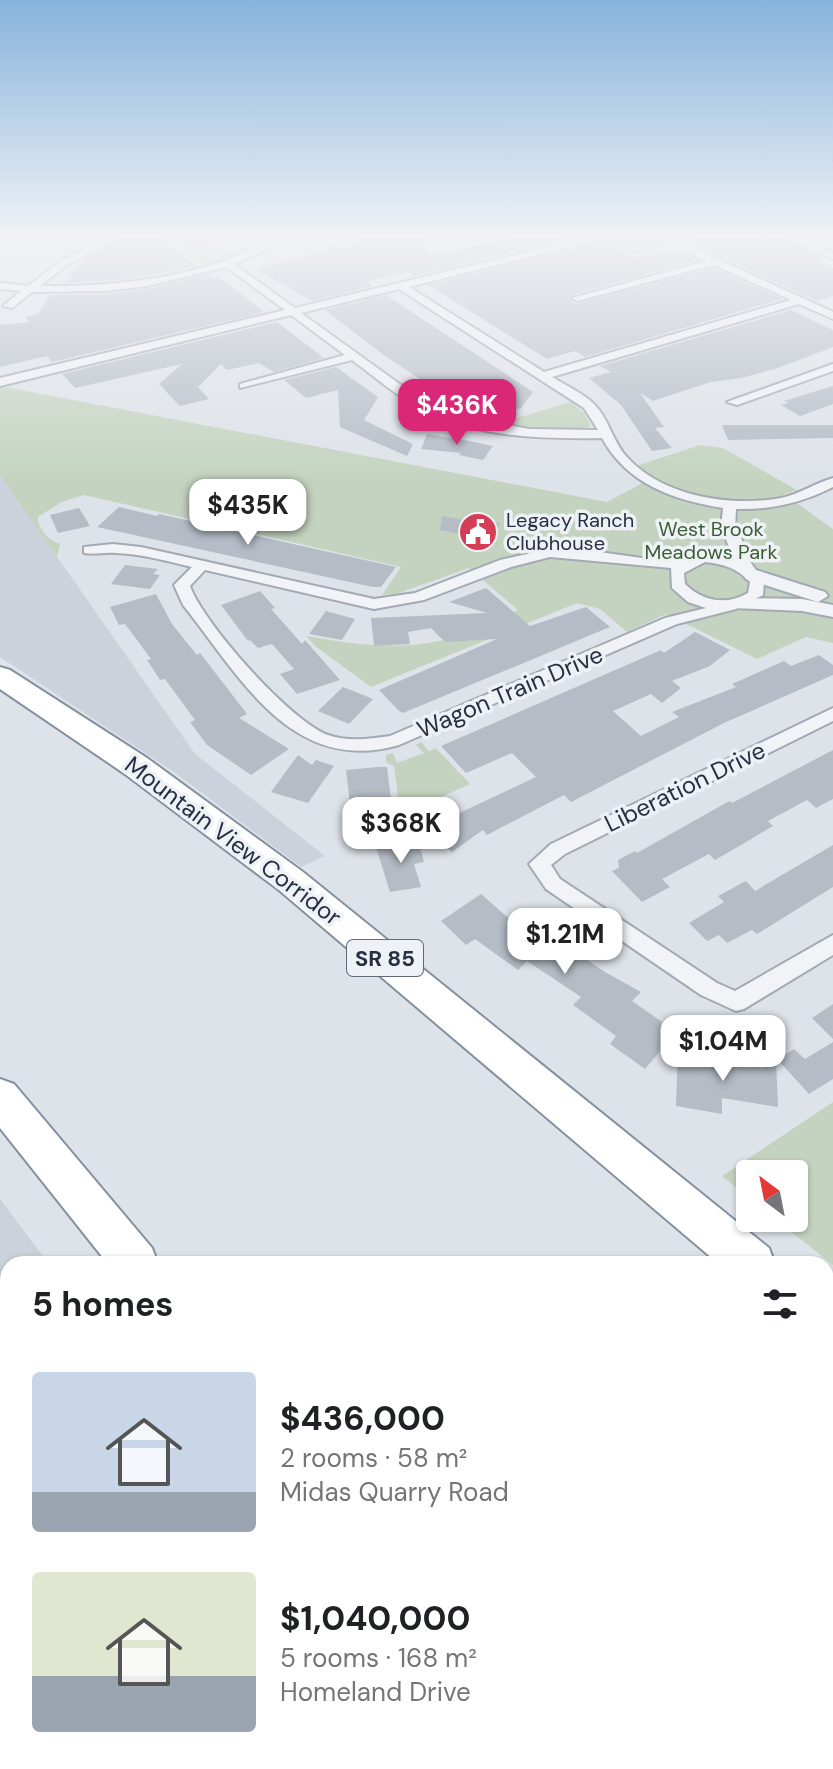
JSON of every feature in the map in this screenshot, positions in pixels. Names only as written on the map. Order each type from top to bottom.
[{"type":"highway","name":"Mountain View Corridor","points":[[0,676],[136,766],[291,881],[743,1256]]},
{"type":"highway","points":[[0,1097],[129,1256]]},
{"type":"street","points":[[0,382],[266,318]]},
{"type":"street","points":[[302,318],[417,402],[457,420],[523,433],[607,434]]},
{"type":"street","points":[[451,318],[588,405],[601,420],[626,464],[659,486],[730,503],[789,500],[832,484]]},
{"type":"street","points":[[543,376],[743,318]]},
{"type":"street","points":[[244,386],[356,356]]},
{"type":"street","points":[[733,402],[833,367]]},
{"type":"street","points":[[671,621],[682,590],[677,571],[698,560],[728,528],[730,503]]},
{"type":"street","points":[[728,528],[734,536],[738,554],[757,582],[755,595],[735,605]]},
{"type":"street","points":[[89,550],[113,548],[141,551],[364,602],[385,604],[406,600],[510,561],[539,554],[569,552],[634,562],[730,561],[802,593],[833,599]]},
{"type":"street","points":[[634,562],[707,604],[802,605],[833,611]]},
{"type":"street","name":"Wagon Train Drive","points":[[201,566],[182,585],[188,602],[285,718],[312,736],[343,746],[393,741],[671,621],[735,605]]},
{"type":"street","name":"Liberation Drive","points":[[833,714],[558,849],[539,864],[553,884],[709,989],[736,1002],[833,944]]},
{"type":"shaded area","points":[[0,475],[195,754],[325,856],[301,867],[174,772],[0,657]]},
{"type":"shaded area","points":[[0,1199],[43,1256],[0,1256]]},
{"type":"green space","name":"West Brook Meadows Park","points":[[0,386],[607,502],[641,484],[639,465],[700,445],[723,448],[797,490],[784,494],[833,529],[833,643],[806,637],[757,659],[666,614],[627,632],[600,609],[577,603],[371,687],[306,636],[364,644],[415,645],[464,634],[518,610],[469,568],[396,594],[382,595],[401,567],[84,495],[62,502],[38,517],[44,534],[60,544],[57,557],[0,475]]},
{"type":"green space","points":[[571,402],[584,413],[591,426],[556,432],[494,425]]},
{"type":"green space","points":[[421,742],[429,751],[436,748],[470,784],[412,810],[400,811],[394,766],[386,762],[386,755],[393,753],[397,763],[424,753],[416,745]]},
{"type":"green space","points":[[833,1102],[833,1256],[822,1256],[792,1232],[808,1232],[808,1160],[746,1160]]},
{"type":"green space","points":[[736,1167],[736,1188],[722,1176]]},
{"type":"building","points":[[26,318],[240,318],[52,362],[47,356],[0,367],[0,325],[30,322]]},
{"type":"building","points":[[335,318],[420,318],[533,392],[521,408],[493,416],[470,402],[462,404],[452,400],[385,356]]},
{"type":"building","points":[[480,318],[719,318],[585,357],[575,351],[547,359]]},
{"type":"building","points":[[765,318],[807,318],[833,330],[833,347],[781,367],[742,378],[711,382],[653,401],[640,393],[664,427],[655,428],[672,448],[652,451],[621,405],[589,378],[611,372],[600,366]]},
{"type":"building","points":[[277,322],[324,358],[274,372],[259,363],[227,370],[221,364],[198,387],[209,399],[180,406],[159,384],[182,364],[75,388],[62,374]]},
{"type":"building","points":[[336,367],[378,397],[364,420],[413,444],[407,456],[340,427],[338,390],[306,398],[284,380]]},
{"type":"building","points":[[833,386],[833,404],[800,416],[781,405],[788,403],[784,401]]},
{"type":"building","points":[[722,425],[833,425],[833,438],[728,440]]},
{"type":"building","points":[[427,434],[493,446],[483,460],[459,455],[461,453],[421,449]]},
{"type":"building","points":[[119,507],[396,567],[381,587],[373,587],[97,527]]},
{"type":"building","points":[[79,508],[90,526],[58,533],[50,515]]},
{"type":"building","name":"Legacy Ranch Clubhouse","points":[[442,516],[500,523],[490,540],[440,530]]},
{"type":"building","points":[[125,565],[158,569],[153,574],[160,575],[150,589],[111,584]]},
{"type":"building","points":[[486,588],[530,626],[586,607],[610,627],[403,713],[399,711],[379,690],[497,639],[445,642],[431,628],[408,632],[410,644],[374,646],[371,618],[487,613],[449,602]]},
{"type":"building","points":[[260,591],[275,608],[271,609],[302,644],[305,640],[340,680],[297,694],[280,674],[294,669],[272,644],[258,648],[248,641],[221,605]]},
{"type":"building","points":[[156,594],[172,624],[197,655],[200,653],[247,714],[239,718],[289,749],[251,775],[207,745],[190,722],[195,720],[165,679],[160,680],[147,660],[151,659],[125,624],[119,625],[110,607]]},
{"type":"building","points":[[326,611],[355,619],[342,640],[309,634]]},
{"type":"building","points":[[695,632],[730,650],[710,666],[672,681],[681,688],[662,703],[651,694],[613,711],[641,736],[679,717],[672,712],[736,687],[732,684],[784,661],[791,666],[819,655],[833,665],[833,675],[724,723],[571,802],[564,795],[487,835],[483,830],[452,852],[428,833],[453,816],[536,777],[512,753],[466,773],[441,746],[661,650],[664,653]]},
{"type":"building","points":[[343,687],[373,699],[349,724],[318,711]]},
{"type":"building","points":[[833,750],[833,799],[816,808],[807,800],[768,821],[773,826],[715,860],[709,854],[662,879],[670,887],[642,902],[612,871],[619,868],[618,860],[635,851],[637,853],[730,801],[732,803]]},
{"type":"building","points":[[298,755],[312,765],[316,760],[334,766],[308,803],[271,792]]},
{"type":"building","points":[[387,767],[391,800],[350,803],[346,770]]},
{"type":"building","points":[[418,840],[424,862],[414,864],[421,887],[390,892],[376,847]]},
{"type":"building","points":[[833,845],[833,887],[757,934],[752,930],[727,943],[719,935],[707,941],[689,923],[724,902],[718,896],[746,881],[755,891]]},
{"type":"building","points":[[481,894],[514,923],[519,918],[534,928],[536,925],[605,972],[641,992],[632,1001],[662,1022],[660,1024],[666,1028],[663,1031],[672,1037],[645,1069],[610,1044],[616,1036],[573,1005],[581,997],[527,961],[518,970],[475,939],[466,945],[441,921]]},
{"type":"building","points":[[833,1004],[833,1039],[812,1018]]},
{"type":"building","points":[[833,1042],[833,1079],[809,1094],[777,1059],[794,1049],[805,1059]]},
{"type":"building","points":[[678,1051],[763,1068],[776,1060],[778,1107],[722,1098],[722,1114],[676,1106]]},
{"type":"place","name":"Legacy Ranch Clubhouse","points":[[478,532]]}]
